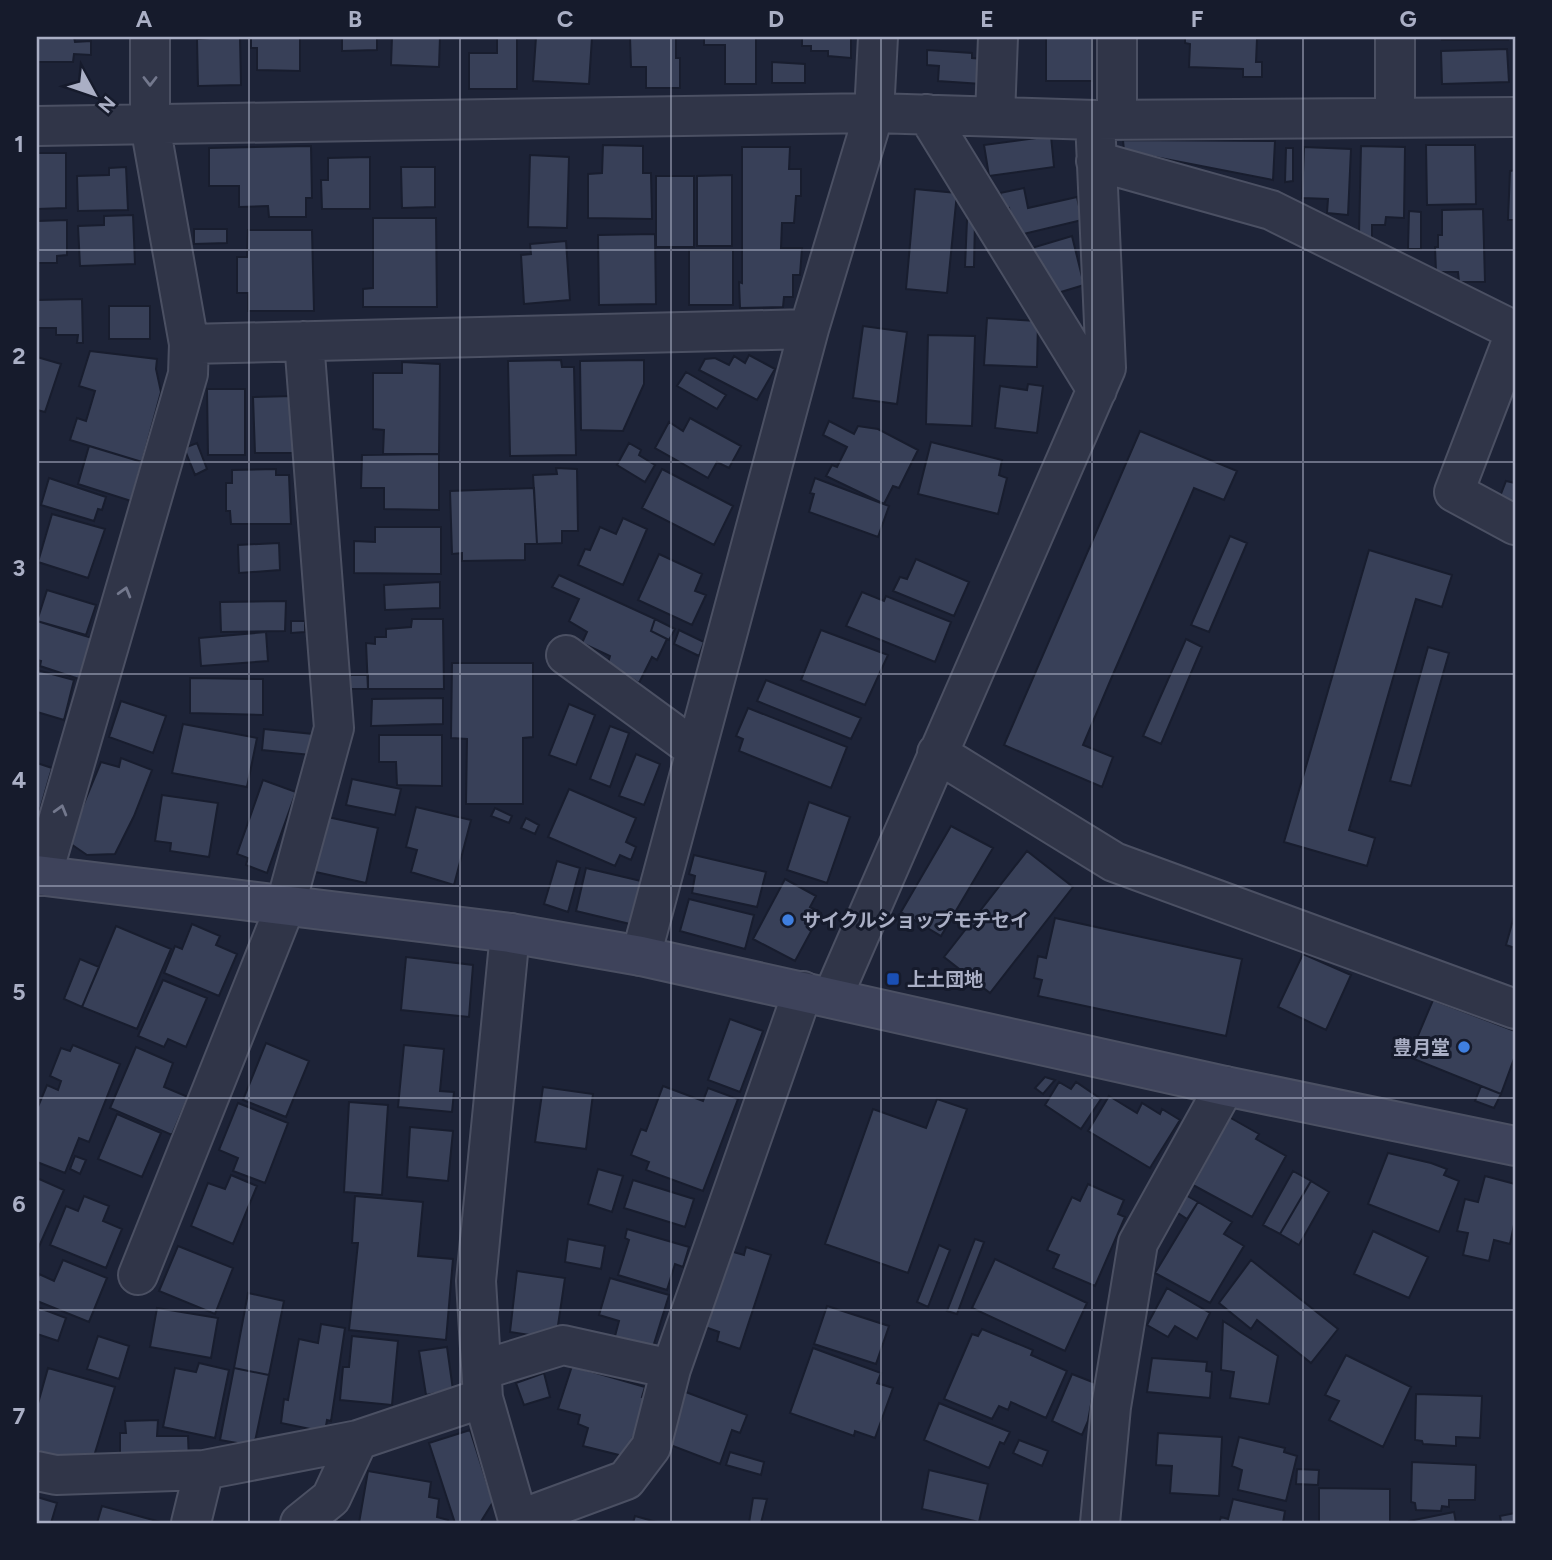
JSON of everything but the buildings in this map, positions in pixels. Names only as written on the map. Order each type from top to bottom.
[{"type":"street","points":[[150,37],[150,125],[189,344],[188,374],[39,876],[510,933],[641,956],[1225,1086],[1515,1146]]},
{"type":"street","points":[[641,956],[809,329],[874,113],[878,37]]},
{"type":"street","points":[[995,116],[998,37]]},
{"type":"street","points":[[510,933],[476,1281],[482,1384],[519,1522],[626,1480],[651,1447],[671,1369],[818,995],[937,753],[1106,368],[1096,161],[1106,120],[1117,37]]},
{"type":"street","points":[[1395,37],[1395,118]]},
{"type":"street","points":[[37,126],[874,113],[1106,120],[1515,117]]},
{"type":"street","points":[[927,114],[1097,390]]},
{"type":"street","points":[[1096,161],[1271,211],[1515,332],[1454,492],[1515,525]]},
{"type":"street","points":[[189,344],[809,329]]},
{"type":"street","points":[[138,1275],[285,907],[334,728],[304,341]]},
{"type":"street","points":[[566,655],[696,750]]},
{"type":"street","points":[[937,753],[1114,862],[1515,1009]]},
{"type":"street","points":[[1100,1523],[1111,1407],[1138,1243],[1225,1086]]},
{"type":"street","points":[[37,1471],[56,1475],[204,1470],[358,1440],[563,1345],[671,1369]]},
{"type":"street","points":[[300,1523],[331,1498],[358,1440]]},
{"type":"street","points":[[191,1523],[204,1470]]},
{"type":"place","name":"サイクルショップモチセイ","points":[[788,920]]},
{"type":"place","name":"上土団地","points":[[893,979]]},
{"type":"place","name":"豊月堂","points":[[1464,1047]]}]
